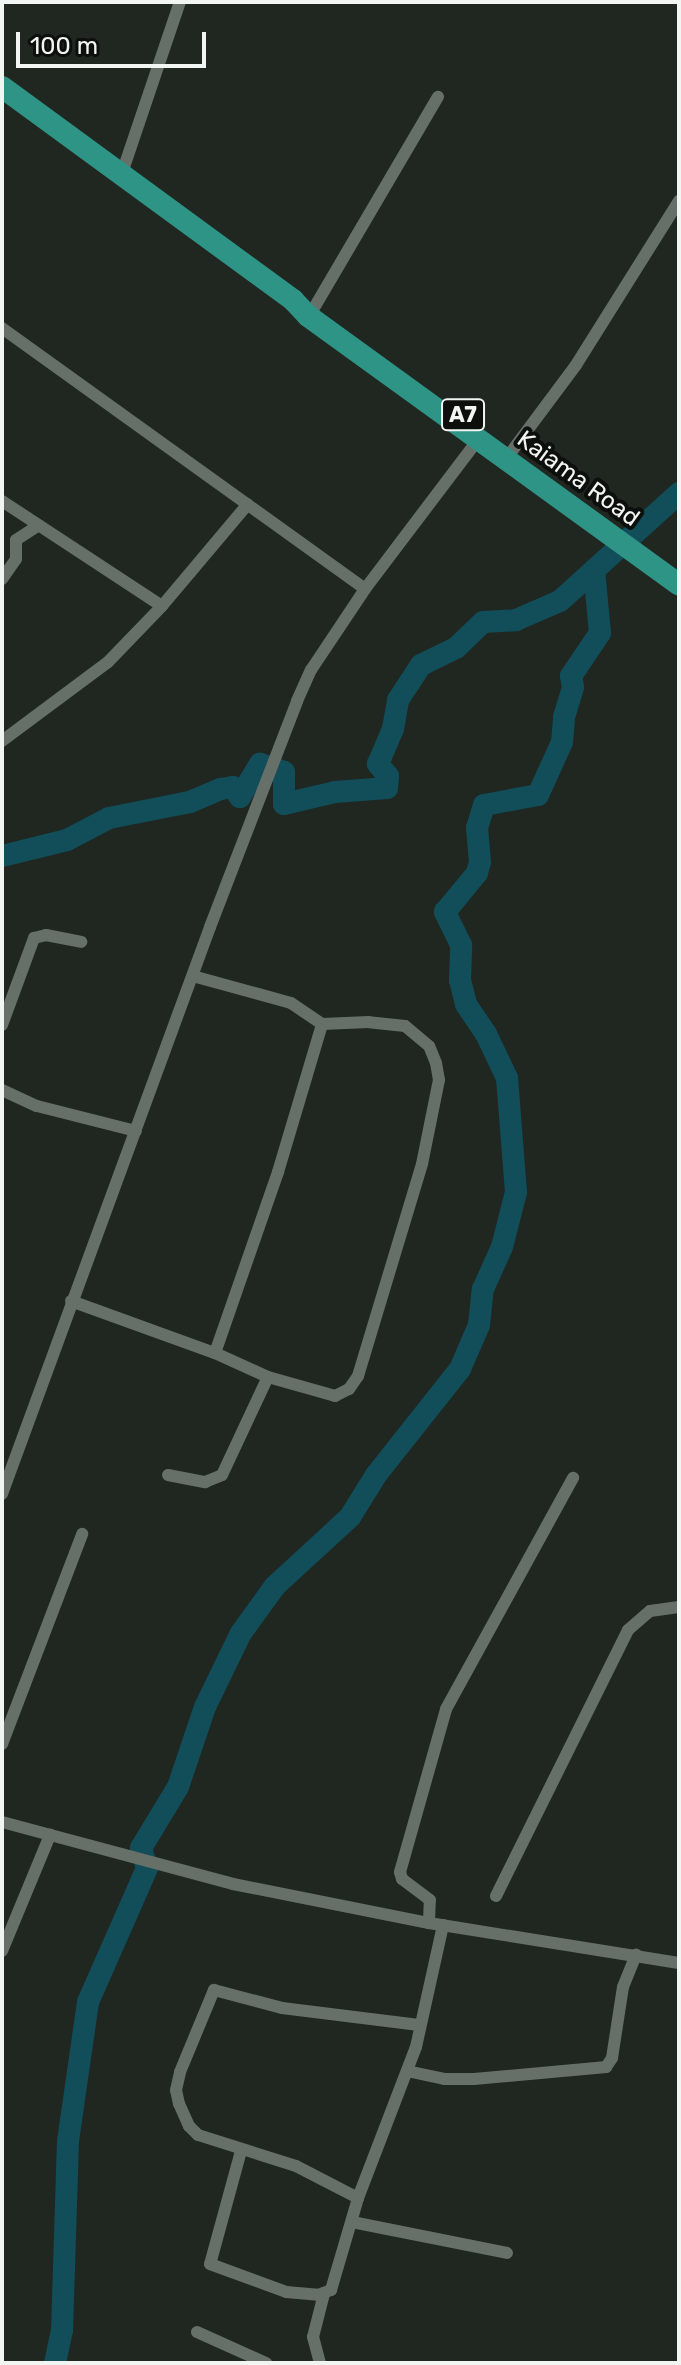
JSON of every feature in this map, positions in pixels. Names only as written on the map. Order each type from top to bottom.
[{"type":"highway","name":"Kaiama Road","points":[[2,87],[512,451],[679,585]]},
{"type":"highway","name":"Kaiama Road","points":[[304,304],[308,316],[632,545],[679,573]]},
{"type":"street","points":[[122,173],[180,2]]},
{"type":"street","points":[[304,304],[438,97]]},
{"type":"street","points":[[512,451],[576,365],[679,201]]},
{"type":"street","points":[[2,328],[365,589]]},
{"type":"street","points":[[2,1494],[258,799],[311,670],[365,589],[479,438]]},
{"type":"street","points":[[2,501],[162,606]]},
{"type":"street","points":[[2,741],[108,662],[162,606],[248,504]]},
{"type":"street","points":[[2,579],[16,559],[16,540],[39,525]]},
{"type":"street","points":[[2,1025],[34,938],[46,935],[81,942]]},
{"type":"street","points":[[71,1301],[215,1353],[268,1377],[335,1396],[349,1389],[358,1376],[422,1164],[439,1080],[429,1046],[405,1026],[369,1022],[322,1024],[291,1003],[193,976]]},
{"type":"street","points":[[215,1353],[278,1172],[322,1024]]},
{"type":"street","points":[[2,1090],[37,1106],[136,1131]]},
{"type":"street","points":[[168,1475],[205,1482],[222,1475],[268,1377]]},
{"type":"street","points":[[429,1923],[430,1900],[402,1879],[400,1872],[446,1709],[573,1478]]},
{"type":"street","points":[[2,1744],[82,1534]]},
{"type":"street","points":[[496,1896],[628,1630],[650,1611],[679,1607]]},
{"type":"street","points":[[2,1822],[233,1884],[429,1923],[679,1962]]},
{"type":"street","points":[[2,1951],[50,1835]]},
{"type":"street","points":[[241,2151],[210,2264],[286,2292],[324,2294],[331,2290],[358,2198],[407,2071],[443,1925]]},
{"type":"street","points":[[407,2071],[444,2079],[474,2079],[606,2067],[612,2058],[623,1987],[636,1954]]},
{"type":"street","points":[[358,2198],[296,2166],[198,2135],[184,2116],[176,2090],[214,1990],[282,2008],[419,2025]]},
{"type":"street","points":[[352,2222],[507,2253]]},
{"type":"street","points":[[320,2363],[313,2337],[324,2294]]},
{"type":"street","points":[[197,2332],[266,2363]]},
{"type":"waterway","points":[[2,856],[67,840],[109,818],[190,802],[221,789],[233,787],[240,797],[260,764],[284,772],[284,804],[335,792],[387,788],[388,776],[378,764],[393,729],[398,700],[421,665],[456,648],[483,622],[516,620],[560,601],[679,493]]},
{"type":"waterway","points":[[55,2363],[62,2331],[68,2141],[88,2002],[147,1868],[141,1848],[178,1787],[205,1707],[241,1633],[275,1586],[350,1517],[376,1475],[460,1369],[479,1325],[483,1289],[502,1247],[516,1192],[507,1078],[486,1034],[466,1004],[460,980],[461,945],[445,912],[477,873],[480,862],[477,828],[484,805],[538,795],[562,742],[564,717],[573,687],[571,676],[600,633],[594,570]]}]
